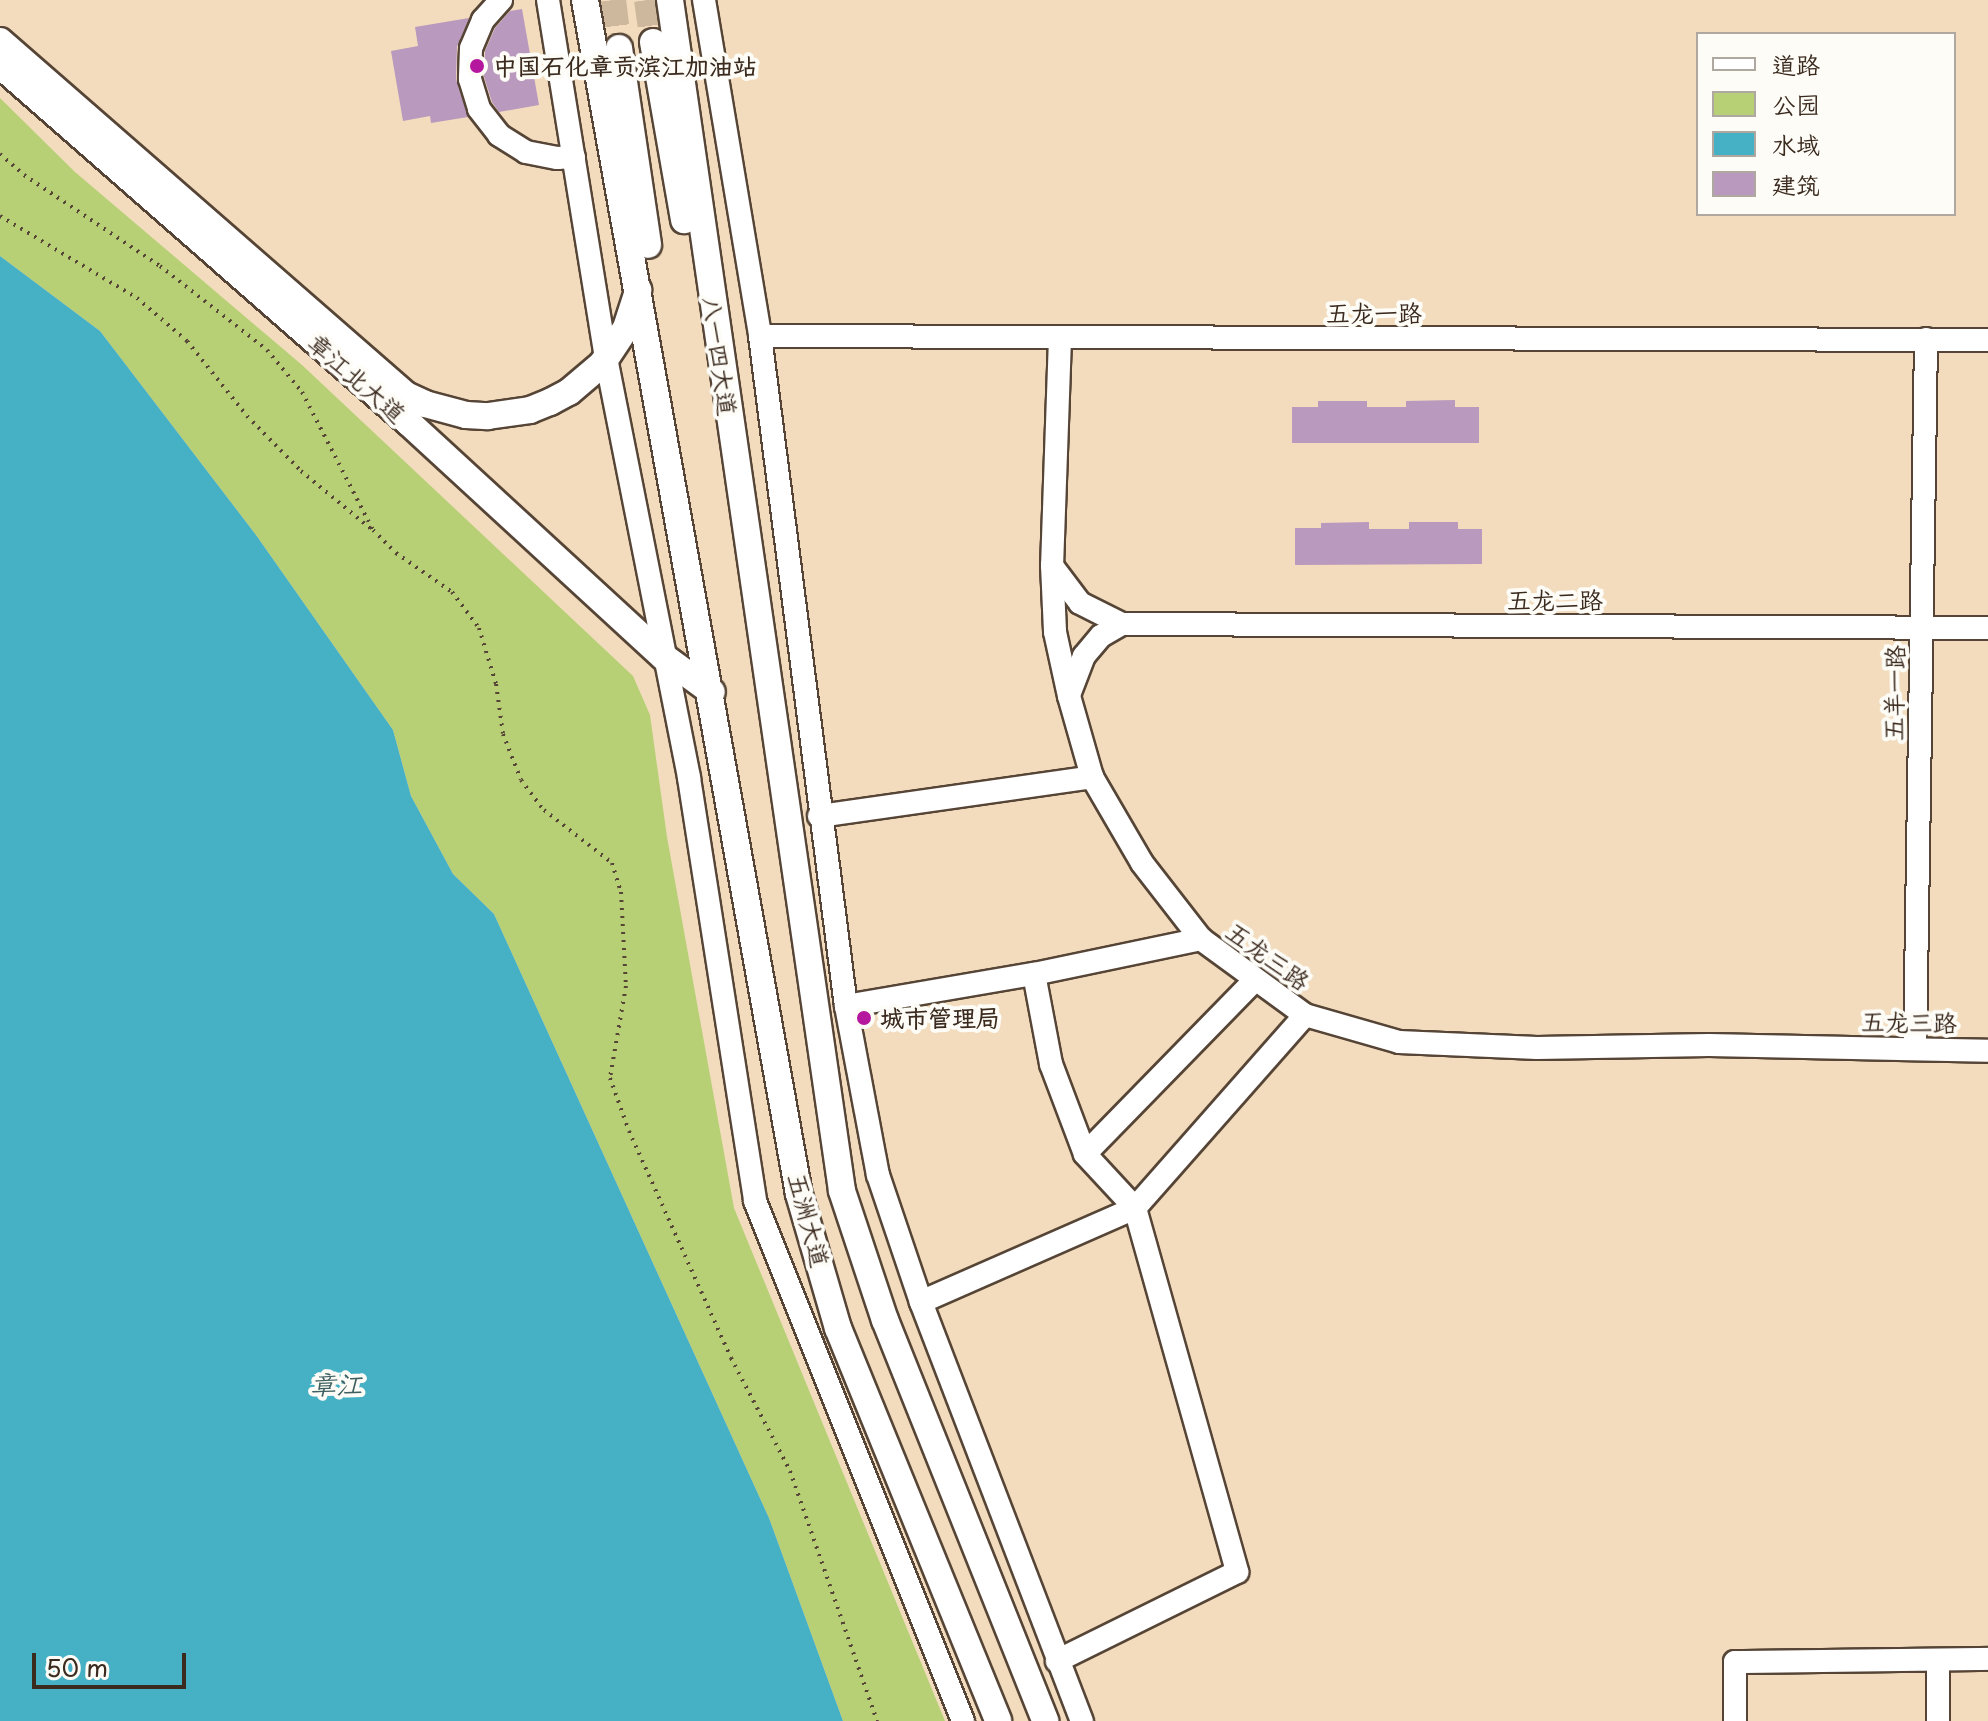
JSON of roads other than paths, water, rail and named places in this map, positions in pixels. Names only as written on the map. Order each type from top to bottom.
[{"type":"main road","points":[[585,0],[712,692]]},
{"type":"main road","name":"八一四大道","points":[[670,0],[771,713]]},
{"type":"main road","name":"章江北大道","points":[[0,41],[406,395],[456,413],[509,414],[530,410],[569,392],[606,358]]},
{"type":"main road","points":[[653,42],[771,713]]},
{"type":"main road","points":[[619,48],[712,692]]},
{"type":"main road","name":"章江北大道","points":[[0,65],[408,422],[664,657],[712,692]]},
{"type":"main road","points":[[606,358],[626,328],[639,287]]},
{"type":"main road","name":"五洲大道","points":[[712,692],[799,1194],[838,1328],[998,1721]]},
{"type":"main road","name":"五洲大道","points":[[771,713],[842,1191],[885,1320],[1045,1721]]},
{"type":"street","points":[[501,0],[483,20],[471,48],[470,79],[479,109],[499,135],[526,152],[557,158],[574,157]]},
{"type":"street","points":[[548,0],[606,358],[689,778],[755,1201],[963,1721]]},
{"type":"street","points":[[704,0],[760,336],[819,816],[846,1006],[878,1175],[921,1302],[1082,1721]]},
{"type":"street","name":"五龙一路","points":[[760,336],[1988,340]]},
{"type":"street","name":"五龙三路","points":[[1060,338],[1052,565],[1055,632],[1069,696],[1092,777],[1142,863],[1201,939],[1305,1015],[1399,1042],[1537,1048],[1709,1045],[1988,1051]]},
{"type":"street","name":"五羊一路","points":[[1915,1048],[1926,339]]},
{"type":"street","points":[[1052,565],[1080,603],[1122,624]]},
{"type":"street","points":[[1069,696],[1084,656],[1101,636],[1122,624]]},
{"type":"street","name":"五龙二路","points":[[1122,624],[1988,628]]},
{"type":"street","points":[[819,816],[1092,777]]},
{"type":"street","points":[[846,1006],[1034,974],[1201,939]]},
{"type":"street","points":[[1034,974],[1051,1064],[1085,1154],[1135,1208],[1237,1572],[1057,1661]]},
{"type":"street","points":[[1085,1154],[1255,980]]},
{"type":"street","points":[[921,1302],[1135,1208],[1305,1015]]},
{"type":"street","points":[[1735,1721],[1735,1662],[1988,1659]]},
{"type":"street","points":[[1938,1660],[1938,1721]]},
{"type":"water","name":"章江","points":[[0,256],[100,331],[256,535],[393,730],[411,796],[453,874],[494,914],[769,1518],[843,1721],[0,1721]]},
{"type":"tunnel","points":[[613,0],[619,48]]},
{"type":"tunnel","points":[[647,0],[653,42]]},
{"type":"place","name":"中国石化章贡滨江加油站","points":[[477,66]]},
{"type":"place","name":"城市管理局","points":[[864,1018]]}]
